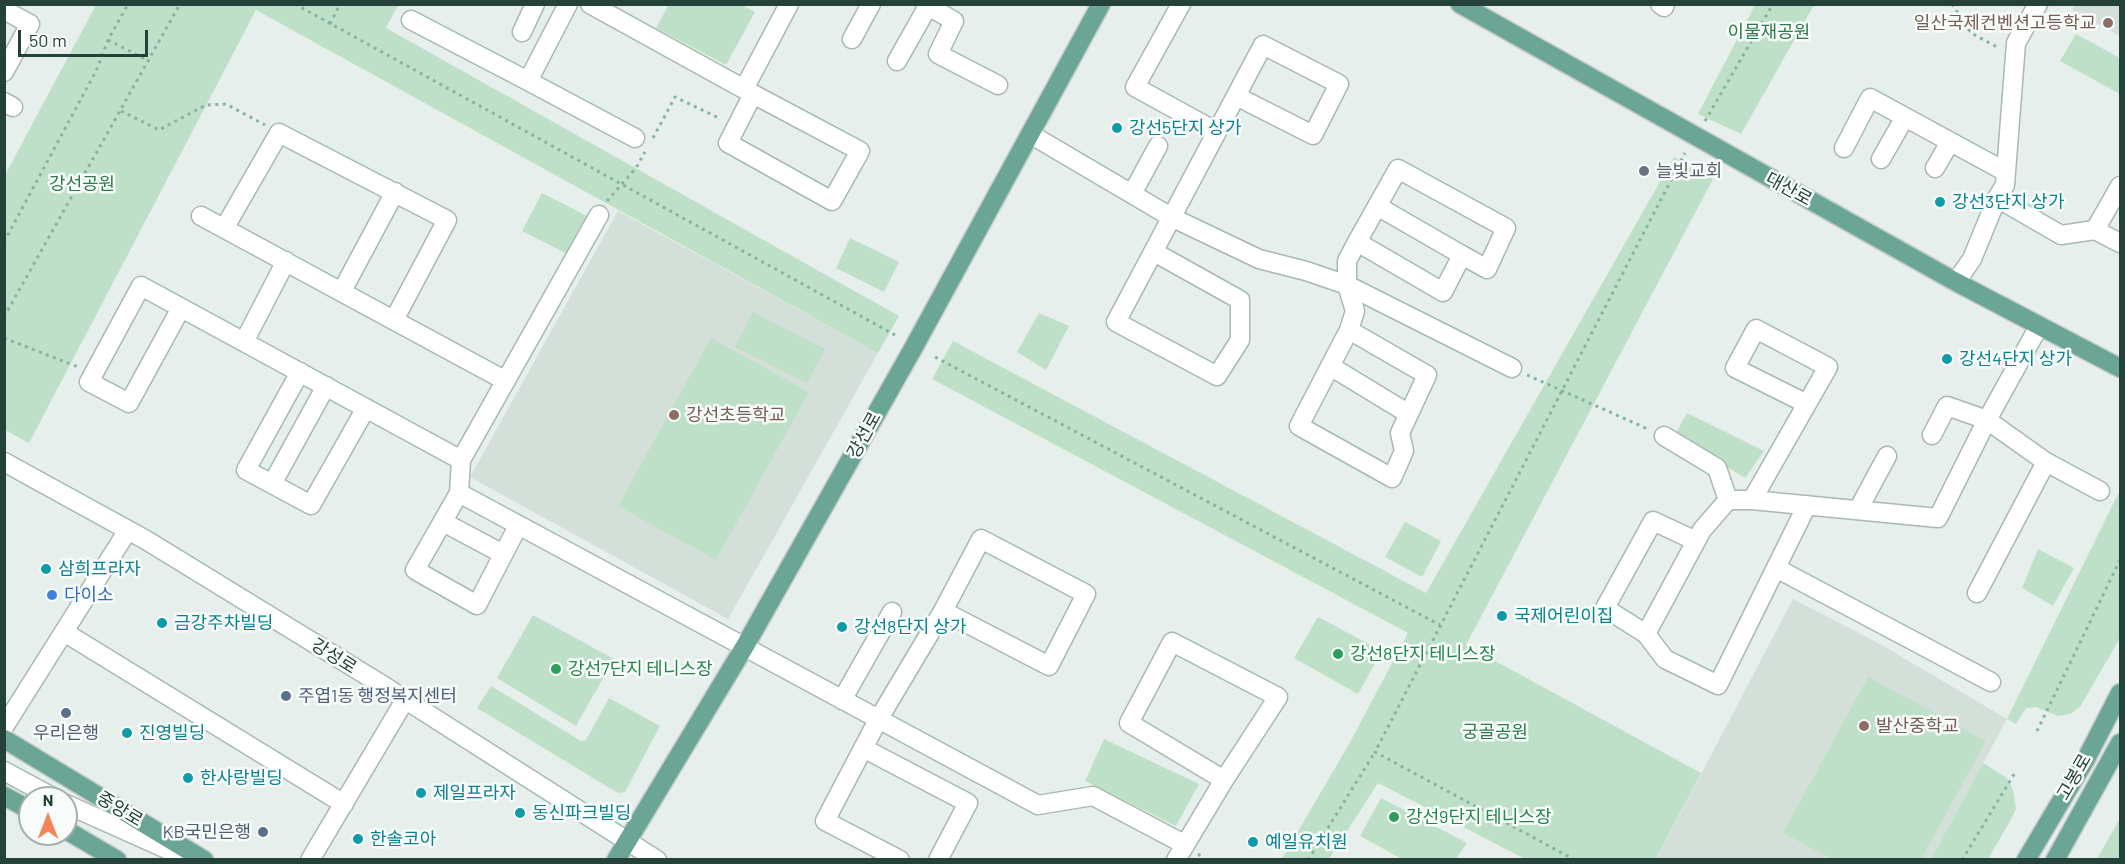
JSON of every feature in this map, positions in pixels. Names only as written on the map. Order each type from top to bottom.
[{"type":"main road","name":"강선로","points":[[616,860],[745,646],[1101,4]]},
{"type":"main road","name":"대산로","points":[[1460,4],[1956,282],[2121,368]]},
{"type":"main road","name":"고봉로","points":[[2026,860],[2086,759],[2121,693]]},
{"type":"main road","name":"중앙로","points":[[4,739],[204,860]]},
{"type":"main road","name":"고봉로","points":[[2055,860],[2121,743]]},
{"type":"main road","points":[[4,796],[18,803]]},
{"type":"main road","points":[[78,837],[117,860]]},
{"type":"street","points":[[522,32],[536,4]]},
{"type":"street","points":[[528,81],[568,4]]},
{"type":"street","points":[[590,4],[749,92],[860,151],[832,201],[728,143],[749,92],[789,4]]},
{"type":"street","points":[[852,39],[871,4]]},
{"type":"street","points":[[1181,4],[1135,87],[1217,132]]},
{"type":"street","points":[[1660,4],[1664,7],[1665,4]]},
{"type":"street","points":[[1956,282],[1972,259],[1997,198],[2005,185],[2016,43],[2038,4]]},
{"type":"street","points":[[897,61],[926,5],[954,21],[939,54],[998,85]]},
{"type":"street","points":[[4,10],[30,24],[4,72]]},
{"type":"street","points":[[411,20],[644,144]]},
{"type":"street","points":[[1154,252],[1240,300],[1240,340],[1217,376],[1116,322],[1263,45],[1339,84],[1313,135],[1236,96]]},
{"type":"street","points":[[1844,148],[1870,98],[2006,172]]},
{"type":"street","points":[[1881,159],[1905,117]]},
{"type":"street","points":[[225,227],[279,133],[447,220],[394,320]]},
{"type":"street","points":[[1030,134],[1171,217],[1259,259],[1347,285],[1512,368]]},
{"type":"street","points":[[1935,168],[1950,142]]},
{"type":"street","points":[[1132,195],[1158,146]]},
{"type":"street","points":[[1349,330],[1427,375],[1400,433],[1404,452],[1392,478],[1299,426],[1349,330],[1355,311],[1347,285],[1347,261],[1357,242],[1377,206],[1398,169],[1506,228],[1487,269],[1377,206]]},
{"type":"street","points":[[2095,230],[2121,186]]},
{"type":"street","points":[[342,291],[394,192]]},
{"type":"street","points":[[1997,198],[2061,235],[2095,230],[2121,243]]},
{"type":"street","points":[[518,526],[477,605],[415,570],[459,493],[461,460],[598,215]]},
{"type":"street","points":[[201,216],[506,381]]},
{"type":"street","points":[[1357,242],[1443,292],[1462,255]]},
{"type":"street","points":[[244,342],[286,261]]},
{"type":"street","points":[[181,308],[129,403],[89,382],[141,286],[461,460]]},
{"type":"street","points":[[1728,500],[1752,500],[1938,518],[1987,420],[2039,326]]},
{"type":"street","points":[[1752,500],[1807,404],[1828,367],[1756,329],[1735,368],[1807,404]]},
{"type":"street","points":[[1330,366],[1409,414]]},
{"type":"street","points":[[300,372],[246,470],[311,505],[366,408]]},
{"type":"street","points":[[272,484],[326,386]]},
{"type":"street","points":[[1932,435],[1947,406],[1987,420],[2046,462],[2100,492]]},
{"type":"street","points":[[1664,436],[1717,468],[1728,500]]},
{"type":"street","points":[[1858,510],[1887,456]]},
{"type":"street","name":"강성로","points":[[4,462],[128,530],[405,700],[629,840],[657,860]]},
{"type":"street","points":[[1977,593],[2046,462]]},
{"type":"street","points":[[459,493],[1038,805],[1093,796],[1180,852],[1278,697],[1172,642],[1129,723],[1224,780]]},
{"type":"street","points":[[1646,634],[1696,541],[1728,500]]},
{"type":"street","points":[[1696,541],[1653,520],[1605,608],[1646,634],[1665,659],[1718,686],[1807,505]]},
{"type":"street","points":[[443,522],[503,554]]},
{"type":"street","points":[[4,727],[128,530]]},
{"type":"street","points":[[900,860],[825,821],[863,748],[943,611],[981,539],[1086,594],[1048,666],[943,611]]},
{"type":"street","points":[[1776,568],[1991,682]]},
{"type":"street","points":[[842,700],[892,612]]},
{"type":"street","points":[[64,632],[344,804]]},
{"type":"street","points":[[310,860],[405,700]]},
{"type":"street","points":[[863,748],[968,803],[938,860]]},
{"type":"street","points":[[4,771],[32,786]]},
{"type":"street","points":[[4,792],[18,801]]},
{"type":"street","points":[[78,809],[191,860]]},
{"type":"path","points":[[4,242],[96,70],[108,40],[128,4]]},
{"type":"path","points":[[4,317],[180,4]]},
{"type":"path","points":[[295,4],[895,335]]},
{"type":"path","points":[[1704,123],[1773,4]]},
{"type":"path","points":[[1952,4],[1971,33],[2015,56]]},
{"type":"path","points":[[329,24],[340,5]]},
{"type":"path","points":[[108,40],[149,61]]},
{"type":"path","points":[[598,215],[636,168],[644,144],[675,97],[723,120],[729,112]]},
{"type":"path","points":[[121,111],[159,130],[206,105],[226,104],[279,133]]},
{"type":"path","points":[[1308,860],[1375,752],[1685,153]]},
{"type":"path","points":[[4,338],[94,372]]},
{"type":"path","points":[[935,357],[1441,625]]},
{"type":"path","points":[[1512,368],[1664,436]]},
{"type":"path","points":[[2037,731],[2121,560]]},
{"type":"path","points":[[1375,752],[1575,860]]},
{"type":"path","points":[[1962,860],[2016,771]]},
{"type":"shaded area","name":"일산국제컨벤션고등학교","points":[[2075,4],[2120,5],[2120,36],[2072,10]]},
{"type":"shaded area","name":"강선초등학교","points":[[618,211],[878,353],[728,619],[470,477]]},
{"type":"shaded area","name":"발산중학교","points":[[1793,599],[1880,644],[2007,719],[1931,859],[1656,860]]},
{"type":"green space","points":[[669,4],[741,5],[755,12],[726,65],[656,28]]},
{"type":"green space","name":"강선공원","points":[[96,5],[398,5],[386,28],[899,316],[878,353],[256,10],[29,443],[5,430],[5,175]]},
{"type":"green space","name":"이물재공원","points":[[1755,5],[1814,5],[1741,134],[1698,114]]},
{"type":"green space","points":[[2076,34],[2120,58],[2120,94],[2060,61]]},
{"type":"green space","name":"궁골공원","points":[[1674,157],[1713,179],[1466,645],[1701,773],[1656,859],[1525,859],[1378,783],[1329,859],[1282,859],[1349,744],[1408,633],[932,379],[953,341],[1426,593]]},
{"type":"green space","points":[[542,193],[591,218],[571,256],[522,231]]},
{"type":"green space","points":[[850,238],[899,262],[884,292],[836,268]]},
{"type":"green space","points":[[753,312],[825,349],[807,383],[735,347]]},
{"type":"green space","points":[[1039,313],[1069,326],[1046,370],[1017,352]]},
{"type":"green space","points":[[711,338],[809,392],[716,560],[618,506]]},
{"type":"green space","points":[[1687,413],[1764,451],[1745,478],[1675,435]]},
{"type":"green space","points":[[2120,490],[2120,638],[2080,707],[2070,714],[2058,716],[2036,707],[2026,708],[2016,724],[2007,719]]},
{"type":"green space","points":[[1405,522],[1441,541],[1422,577],[1385,557]]},
{"type":"green space","points":[[2038,549],[2074,568],[2053,606],[2022,588]]},
{"type":"green space","name":"강선7단지 테니스장","points":[[533,615],[614,659],[576,726],[497,678]]},
{"type":"green space","name":"강선8단지 테니스장","points":[[1318,617],[1382,651],[1358,694],[1294,658]]},
{"type":"green space","points":[[1868,677],[1986,741],[1921,859],[1832,859],[1783,833]]},
{"type":"green space","points":[[491,686],[581,741],[586,740],[609,698],[660,726],[625,792],[618,793],[477,708]]},
{"type":"green space","points":[[1104,739],[1199,784],[1176,826],[1085,781]]},
{"type":"green space","points":[[1983,763],[2007,778],[2013,790],[2016,809],[2010,821],[1988,859],[1931,859]]},
{"type":"green space","name":"강선9단지 테니스장","points":[[1381,798],[1467,843],[1456,859],[1402,859],[1360,836]]},
{"type":"green space","points":[[2120,818],[2120,859],[2097,859]]},
{"type":"place","name":"일산국제컨벤션고등학교","points":[[2108,23]]},
{"type":"place","name":"강선5단지 상가","points":[[1117,128]]},
{"type":"place","name":"늘빛교회","points":[[1644,171]]},
{"type":"place","name":"강선3단지 상가","points":[[1940,202]]},
{"type":"place","name":"강선4단지 상가","points":[[1947,359]]},
{"type":"place","name":"강선초등학교","points":[[674,415]]},
{"type":"place","name":"삼희프라자","points":[[46,569]]},
{"type":"place","name":"다이소","points":[[52,595]]},
{"type":"place","name":"국제어린이집","points":[[1502,616]]},
{"type":"place","name":"금강주차빌딩","points":[[162,623]]},
{"type":"place","name":"강선8단지 상가","points":[[842,627]]},
{"type":"place","name":"강선8단지 테니스장","points":[[1338,654]]},
{"type":"place","name":"강선7단지 테니스장","points":[[556,669]]},
{"type":"place","name":"주엽1동 행정복지센터","points":[[286,696]]},
{"type":"place","name":"우리은행","points":[[66,713]]},
{"type":"place","name":"발산중학교","points":[[1864,726]]},
{"type":"place","name":"진영빌딩","points":[[127,733]]},
{"type":"place","name":"한사랑빌딩","points":[[188,778]]},
{"type":"place","name":"제일프라자","points":[[421,793]]},
{"type":"place","name":"동신파크빌딩","points":[[520,813]]},
{"type":"place","name":"강선9단지 테니스장","points":[[1394,817]]},
{"type":"place","name":"KB국민은행","points":[[263,832]]},
{"type":"place","name":"한솔코아","points":[[358,839]]},
{"type":"place","name":"예일유치원","points":[[1253,842]]}]
